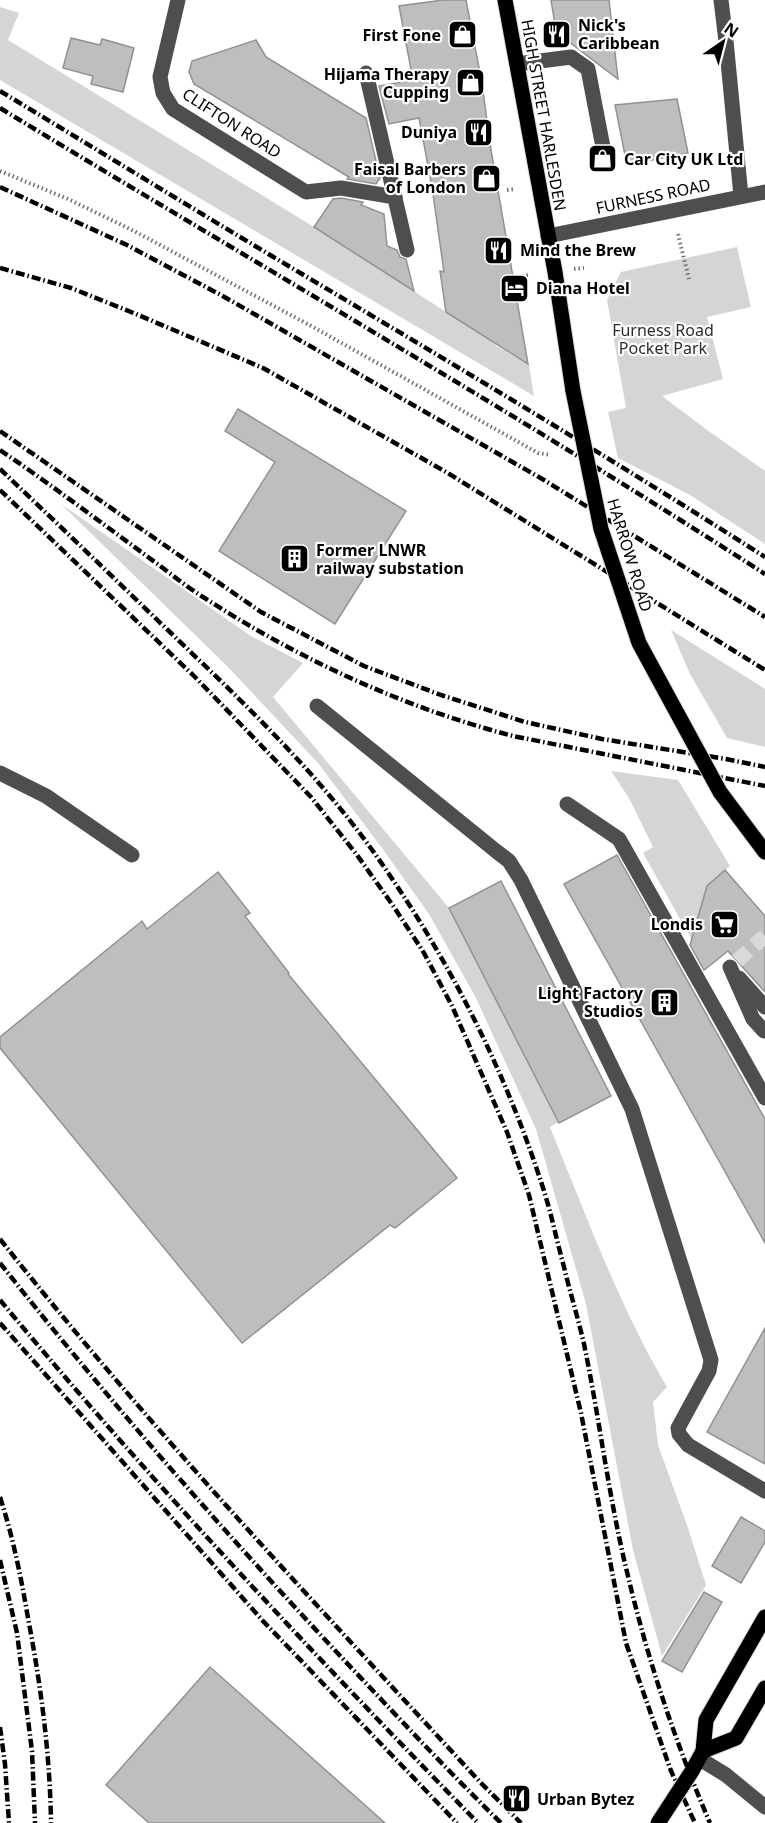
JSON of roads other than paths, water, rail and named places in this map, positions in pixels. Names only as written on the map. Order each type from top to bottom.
[{"type":"main road","name":"HIGH STREET HARLESDEN","points":[[505,0],[548,236]]},
{"type":"main road","name":"HARROW ROAD","points":[[548,236],[573,391],[601,529],[639,643],[720,792],[765,852]]},
{"type":"main road","points":[[658,1823],[699,1760],[706,1720],[765,1617]]},
{"type":"main road","points":[[699,1760],[736,1738],[765,1688]]},
{"type":"street","name":"CLIFTON ROAD","points":[[178,0],[160,76],[163,93],[173,110],[306,192],[341,188],[395,197]]},
{"type":"street","points":[[721,0],[741,196]]},
{"type":"street","points":[[517,64],[571,57],[588,69],[606,163]]},
{"type":"street","points":[[366,73],[407,250]]},
{"type":"street","name":"FURNESS ROAD","points":[[548,236],[765,192]]},
{"type":"street","points":[[316,706],[496,850],[508,861],[521,880],[632,1109],[711,1360],[710,1371],[678,1428],[679,1434],[688,1445],[765,1491]]},
{"type":"street","points":[[0,773],[46,796],[132,855]]},
{"type":"street","points":[[567,804],[619,839],[765,1098]]},
{"type":"street","points":[[764,1031],[753,1019],[733,964],[765,1006]]},
{"type":"street","points":[[699,1760],[726,1775],[765,1807]]},
{"type":"tunnel","points":[[737,961],[765,936]]},
{"type":"railway","points":[[0,91],[535,414],[765,557]]},
{"type":"railway","points":[[0,108],[480,396],[765,574]]},
{"type":"railway","points":[[0,187],[127,245],[221,295],[544,480],[765,617]]},
{"type":"railway","points":[[0,268],[71,288],[263,368],[446,472],[765,670]]},
{"type":"railway","points":[[0,431],[261,612],[364,666],[441,695],[525,722],[602,739],[765,767]]},
{"type":"railway","points":[[0,450],[203,597],[276,641],[352,679],[431,711],[513,736],[765,786]]},
{"type":"railway","points":[[0,469],[228,688],[302,764],[370,847],[448,969],[492,1056],[511,1100],[547,1200],[584,1344],[615,1519],[644,1639],[664,1702],[710,1823]]},
{"type":"railway","points":[[0,490],[194,676],[311,797],[394,907],[424,953],[452,1006],[507,1132],[529,1195],[581,1413],[626,1643],[671,1771],[695,1823]]},
{"type":"railway","points":[[0,1239],[115,1379],[235,1515],[480,1782],[521,1823]]},
{"type":"railway","points":[[0,1263],[82,1365],[211,1514],[344,1660],[501,1823]]},
{"type":"railway","points":[[0,1300],[174,1501],[355,1696],[478,1823]]},
{"type":"railway","points":[[0,1323],[263,1621],[457,1823]]},
{"type":"railway","points":[[0,1497],[16,1557],[37,1669],[47,1746],[51,1823]]},
{"type":"railway","points":[[0,1560],[17,1633],[32,1751],[35,1823]]},
{"type":"railway","points":[[0,1727],[9,1823]]},
{"type":"place","name":"Nick's Caribbean","points":[[557,34]]},
{"type":"place","name":"First Fone","points":[[462,35]]},
{"type":"place","name":"Hijama Therapy Cupping","points":[[470,83]]},
{"type":"place","name":"Duniya","points":[[478,132]]},
{"type":"place","name":"Car City UK Ltd","points":[[603,159]]},
{"type":"place","name":"Faisal Barbers of London","points":[[487,178]]},
{"type":"place","name":"Mind the Brew","points":[[499,250]]},
{"type":"place","name":"Diana Hotel","points":[[515,288]]},
{"type":"place","name":"Former LNWR railway substation","points":[[295,559]]},
{"type":"place","name":"Londis","points":[[724,924]]},
{"type":"place","name":"Light Factory Studios","points":[[664,1002]]},
{"type":"place","name":"Urban Bytez","points":[[516,1799]]},
{"type":"park label","name":"Furness Road Pocket Park","points":[[663,339]]}]
